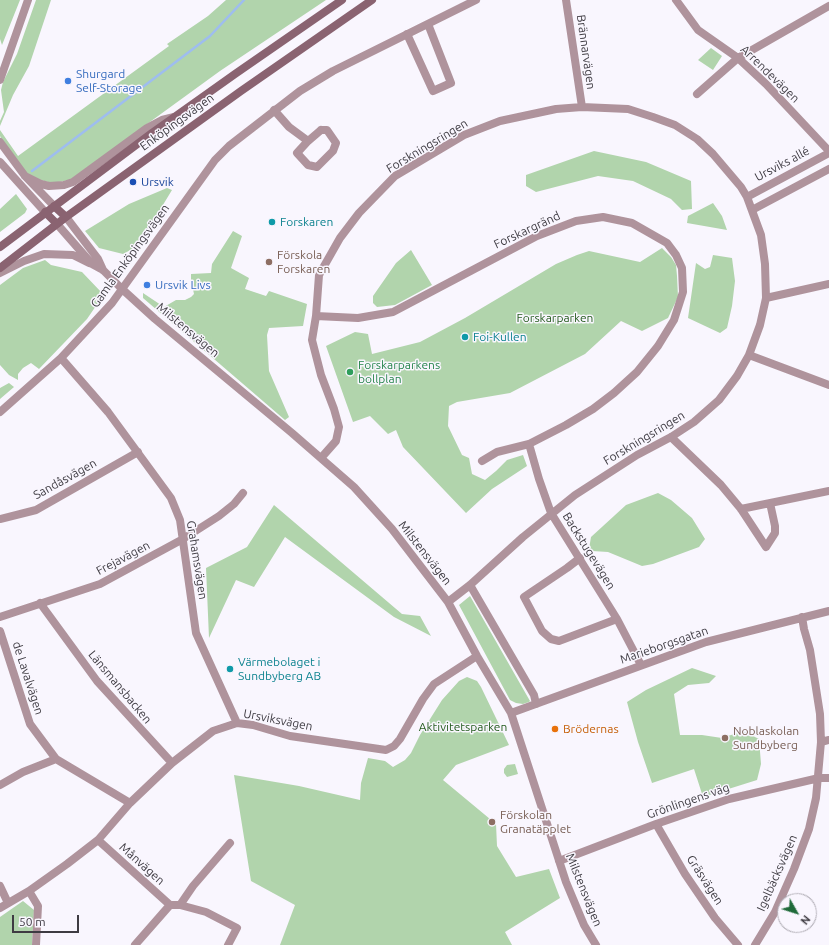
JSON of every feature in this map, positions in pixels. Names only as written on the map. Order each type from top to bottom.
[{"type":"main road","name":"Enköpingsvägen","points":[[0,247],[175,117],[342,0]]},
{"type":"main road","name":"Enköpingsvägen","points":[[0,268],[66,217],[254,82],[372,0]]},
{"type":"main road","points":[[54,206],[66,217]]},
{"type":"main road","points":[[46,212],[57,224]]},
{"type":"street","points":[[0,80],[28,0]]},
{"type":"street","name":"Gamla Enköpingsvägen","points":[[0,412],[60,358],[94,323],[122,290],[215,160],[229,146],[300,91],[333,71],[476,0]]},
{"type":"street","name":"Brännarvägen","points":[[566,0],[582,107]]},
{"type":"street","name":"Arrendevägen","points":[[676,0],[698,30],[738,58],[766,84],[829,152]]},
{"type":"street","points":[[697,94],[738,58],[829,6]]},
{"type":"street","points":[[406,34],[433,91],[451,83],[428,24]]},
{"type":"street","points":[[0,69],[6,61]]},
{"type":"street","name":"Forskningsringen","points":[[321,458],[336,441],[339,427],[321,375],[312,340],[320,274],[340,238],[359,213],[395,176],[464,135],[492,124],[556,109],[582,107],[628,109],[653,117],[675,126],[697,139],[713,154],[741,187],[747,197],[761,235],[765,264],[766,298],[760,326],[749,355],[737,376],[719,400],[694,422],[671,437],[637,455],[551,513],[522,537],[470,585],[448,602]]},
{"type":"street","points":[[274,110],[289,127],[308,141]]},
{"type":"street","points":[[25,176],[40,184],[49,186],[64,186],[73,182],[148,128],[162,120],[175,117]]},
{"type":"street","points":[[321,130],[327,130],[336,142],[333,151],[317,167],[308,165],[297,153],[308,141],[321,130]]},
{"type":"street","points":[[0,142],[25,176],[54,206]]},
{"type":"street","name":"Ursviks allé","points":[[747,197],[829,152]]},
{"type":"street","points":[[0,162],[46,212]]},
{"type":"street","points":[[752,210],[829,169]]},
{"type":"street","name":"Milstensvägen","points":[[66,217],[98,259],[103,270]]},
{"type":"street","name":"Forskargränd","points":[[316,316],[358,318],[393,312],[537,236],[576,221],[603,217],[632,223],[667,243],[676,255],[682,268],[683,292],[674,320],[658,346],[637,372],[614,393],[593,409],[573,421],[528,444],[498,452],[482,461]]},
{"type":"street","name":"Milstensvägen","points":[[57,224],[92,264],[103,270],[122,290],[155,319],[354,487],[392,529],[448,602],[511,713],[566,882],[584,925],[596,945]]},
{"type":"street","points":[[0,273],[24,261],[44,254],[73,255],[92,264]]},
{"type":"street","points":[[766,298],[829,284]]},
{"type":"street","points":[[749,355],[829,385]]},
{"type":"street","name":"Grahamsvägen","points":[[60,358],[108,412],[171,498],[180,520],[196,633],[237,723]]},
{"type":"street","points":[[671,437],[721,485],[741,508],[766,547],[775,533],[770,503]]},
{"type":"street","name":"Backstugevägen","points":[[528,444],[551,513],[617,619],[641,665]]},
{"type":"street","name":"Sandåsvägen","points":[[0,519],[36,510],[138,452]]},
{"type":"street","points":[[741,508],[829,491]]},
{"type":"street","name":"Frejavägen","points":[[0,617],[100,584],[182,539],[219,516],[234,504],[243,493]]},
{"type":"street","points":[[580,558],[524,597],[542,631],[551,639],[559,641],[617,619]]},
{"type":"street","name":"Milstensvägen","points":[[470,585],[534,695],[536,704]]},
{"type":"street","name":"Länsmansbacken","points":[[40,603],[97,682],[172,764]]},
{"type":"street","name":"Marieborgsgatan","points":[[511,713],[706,642],[829,611]]},
{"type":"street","name":"Igelbäcksvägen","points":[[755,945],[775,912],[809,829],[816,798],[825,741],[816,682],[802,617]]},
{"type":"street","name":"de Lavalvägen","points":[[0,631],[30,724],[56,759],[130,803]]},
{"type":"street","name":"Ursviksvägen","points":[[0,908],[68,864],[98,840],[130,803],[172,764],[214,731],[237,723],[253,725],[290,736],[386,750],[394,746],[400,739],[423,699],[434,684],[478,656]]},
{"type":"street","points":[[0,785],[23,772],[56,759]]},
{"type":"street","name":"Grönlingens väg","points":[[560,861],[656,824],[729,799],[818,778],[829,778]]},
{"type":"street","name":"Gräsvägen","points":[[656,824],[685,874],[711,911],[738,945]]},
{"type":"street","name":"Månvägen","points":[[98,840],[170,905]]},
{"type":"street","points":[[180,905],[193,886],[230,843]]},
{"type":"street","points":[[0,886],[8,903]]},
{"type":"street","points":[[28,891],[38,906],[36,945]]},
{"type":"street","points":[[135,945],[170,905],[180,905],[206,912],[237,928],[228,945]]},
{"type":"green space","points":[[0,0],[20,0],[2,45],[0,39]]},
{"type":"green space","points":[[36,0],[51,0],[29,66],[13,95],[0,126],[0,121],[4,112],[1,90],[3,82],[17,54]]},
{"type":"green space","points":[[226,0],[326,0],[220,71],[70,180],[52,183],[33,178],[25,172],[3,142],[0,136],[0,130],[18,156],[169,46],[167,44],[208,16]]},
{"type":"green space","points":[[711,48],[722,56],[713,70],[698,60]]},
{"type":"green space","points":[[594,151],[646,162],[691,181],[692,209],[682,210],[671,199],[633,181],[598,176],[536,192],[526,186],[526,175]]},
{"type":"green space","points":[[167,188],[172,190],[138,246],[123,254],[99,248],[85,231],[129,204]]},
{"type":"green space","points":[[16,194],[27,209],[25,213],[0,232],[0,209]]},
{"type":"green space","points":[[713,203],[722,216],[727,230],[687,223],[688,216]]},
{"type":"green space","points":[[233,231],[242,236],[231,268],[249,278],[245,289],[266,296],[269,291],[307,304],[303,326],[269,328],[267,335],[269,371],[289,417],[285,420],[143,298],[143,293],[164,307],[176,300],[185,300],[191,297],[194,294],[191,274],[211,273],[212,264]]},
{"type":"green space","name":"Forskarparken","points":[[662,248],[671,257],[676,265],[677,276],[678,297],[668,318],[642,331],[621,321],[585,354],[510,393],[457,402],[449,406],[448,426],[462,455],[469,458],[472,474],[485,480],[507,460],[523,455],[527,466],[492,489],[466,513],[403,447],[396,430],[388,434],[370,416],[353,422],[326,346],[355,332],[368,334],[372,354],[420,342],[465,318],[556,264],[577,255],[589,251],[640,262]]},
{"type":"green space","points":[[411,250],[432,285],[395,305],[377,307],[373,303],[373,296],[396,263]]},
{"type":"green space","points":[[713,255],[732,258],[735,281],[732,306],[727,328],[720,333],[688,318],[696,263],[705,269],[710,267]]},
{"type":"green space","points":[[45,260],[51,265],[82,272],[102,293],[100,300],[87,319],[39,369],[31,363],[23,368],[18,374],[18,380],[9,375],[0,365],[0,285],[23,268]]},
{"type":"green space","points":[[9,383],[14,387],[0,399],[0,388]]},
{"type":"green space","points":[[658,493],[671,500],[692,518],[705,539],[699,547],[653,564],[642,566],[608,552],[592,551],[589,549],[591,537],[626,505]]},
{"type":"green space","points":[[274,505],[402,614],[420,616],[431,636],[394,617],[285,537],[254,587],[236,580],[209,638],[206,568],[247,547]]},
{"type":"green space","points":[[470,596],[530,701],[529,702],[523,704],[510,700],[459,605]]},
{"type":"green space","points":[[692,668],[716,676],[709,683],[688,685],[674,694],[680,735],[702,735],[722,738],[743,731],[759,739],[761,764],[757,780],[703,797],[694,769],[652,783],[638,742],[627,702],[646,690]]},
{"type":"green space","name":"Aktivitetsparken","points":[[467,677],[477,681],[481,687],[509,745],[456,765],[443,780],[496,824],[497,846],[516,877],[549,869],[560,898],[505,932],[512,945],[280,945],[295,905],[251,881],[234,775],[299,786],[360,800],[361,783],[368,758],[385,761],[393,767],[405,760],[411,753],[420,735],[442,700],[459,681]]},
{"type":"green space","points":[[515,764],[518,774],[507,777],[504,773],[504,769],[507,765]]},
{"type":"green space","points":[[23,901],[34,910],[32,945],[0,945],[0,917]]},
{"type":"waterway","points":[[32,171],[210,36],[244,0]]},
{"type":"place","name":"Shurgard Self-Storage","points":[[68,81]]},
{"type":"place","name":"Ursvik","points":[[133,182]]},
{"type":"place","name":"Forskaren","points":[[272,222]]},
{"type":"place","name":"Förskola Forskaren","points":[[269,262]]},
{"type":"place","name":"Ursvik Livs","points":[[147,285]]},
{"type":"place","name":"Foi-Kullen","points":[[465,337]]},
{"type":"place","name":"Forskarparkens bollplan","points":[[350,372]]},
{"type":"place","name":"Värmebolaget i Sundbyberg AB","points":[[230,669]]},
{"type":"place","name":"Brödernas","points":[[555,729]]},
{"type":"place","name":"Noblaskolan Sundbyberg","points":[[725,738]]},
{"type":"place","name":"Förskolan Granatäpplet","points":[[492,822]]}]
